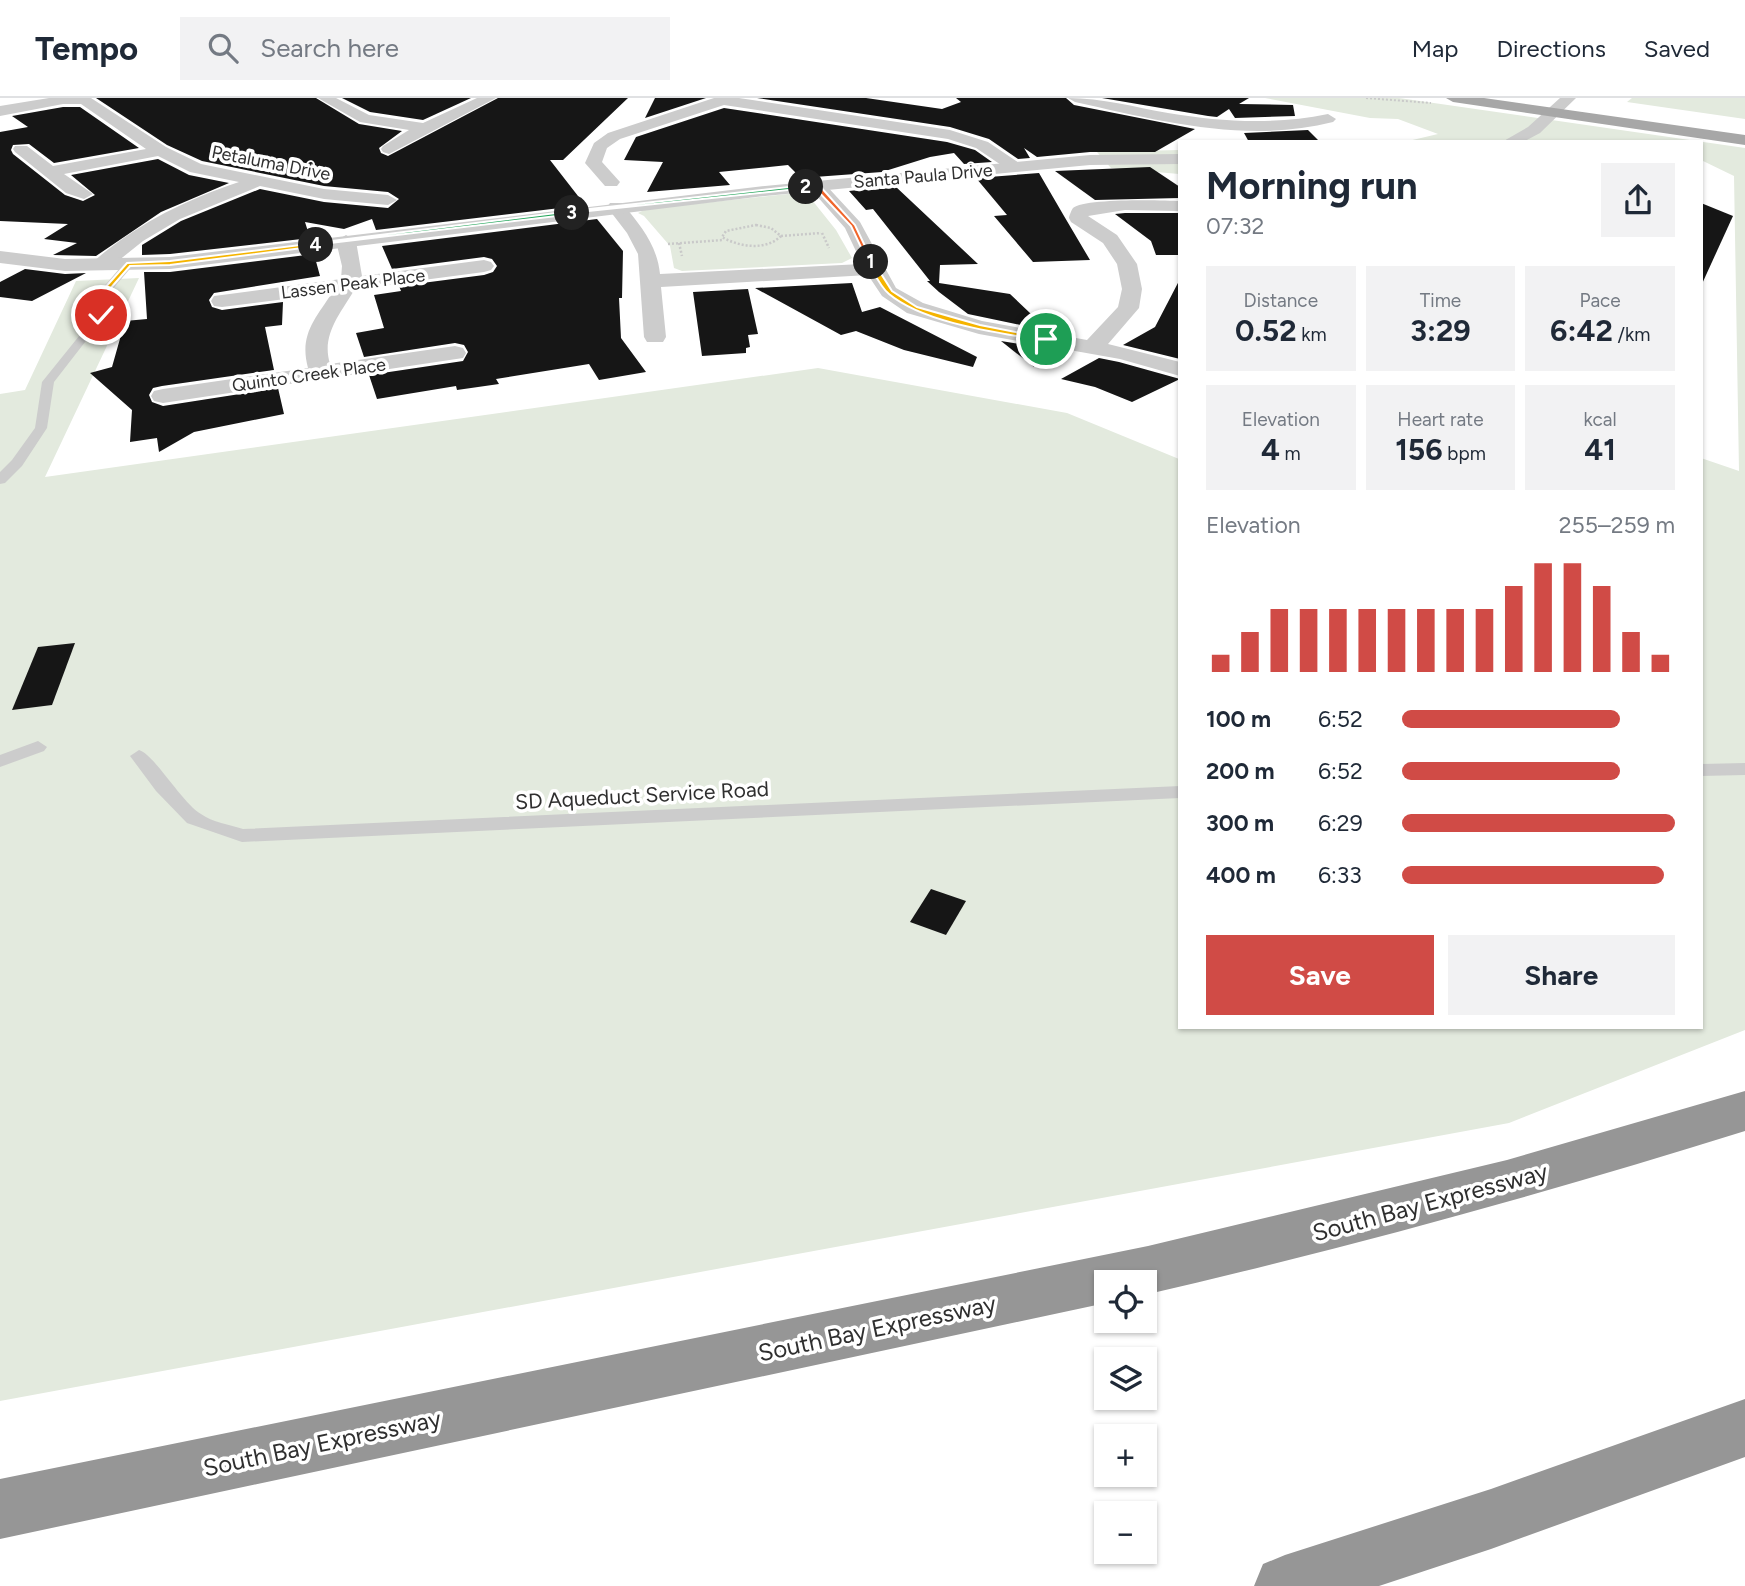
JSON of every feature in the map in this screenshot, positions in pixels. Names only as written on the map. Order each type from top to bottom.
[{"type":"highway","name":"South Bay Expressway","points":[[0,1509],[1116,1279],[1480,1191],[1745,1111]]},
{"type":"highway","points":[[1285,1586],[1491,1519],[1745,1428]]},
{"type":"main road","points":[[1526,98],[1745,129]]},
{"type":"main road","points":[[1446,101],[1562,104]]},
{"type":"main road","points":[[1587,108],[1745,140]]},
{"type":"street","points":[[326,98],[365,118],[425,128]]},
{"type":"street","points":[[389,149],[425,128],[489,98]]},
{"type":"street","points":[[1075,98],[1219,124],[1280,125],[1328,119]]},
{"type":"street","name":"Petaluma Drive","points":[[0,111],[62,100],[84,100],[160,151],[196,169],[324,194],[388,200]]},
{"type":"street","points":[[611,182],[593,163],[600,146],[614,136],[643,124],[714,101],[733,101],[875,122],[962,138],[986,148],[1016,167]]},
{"type":"street","points":[[1514,140],[1534,130],[1562,104]]},
{"type":"street","points":[[1569,132],[1587,108]]},
{"type":"street","points":[[852,134],[875,122]]},
{"type":"street","points":[[1213,140],[1219,124]]},
{"type":"street","points":[[21,149],[72,189],[84,194]]},
{"type":"street","points":[[52,171],[160,151]]},
{"type":"street","name":"Santa Paula Drive","points":[[0,257],[34,264],[170,263],[616,207],[817,186],[1102,159],[1178,159]]},
{"type":"street","points":[[101,265],[153,224],[197,202],[255,182]]},
{"type":"street","points":[[817,186],[853,226],[874,269],[890,292],[915,308],[979,327],[1093,347],[1178,368]]},
{"type":"street","points":[[1093,347],[1128,308],[1132,289],[1127,264],[1111,239],[1078,218],[1080,210],[1125,205],[1178,206]]},
{"type":"street","points":[[616,207],[636,232],[648,254],[655,337]]},
{"type":"street","points":[[321,372],[316,355],[317,334],[352,276],[346,241]]},
{"type":"street","name":"Lassen Peak Place","points":[[222,301],[484,266]]},
{"type":"street","points":[[651,282],[874,269]]},
{"type":"street","name":"Quinto Creek Place","points":[[163,396],[455,354]]},
{"type":"lane","points":[[0,480],[17,463],[41,428],[48,382],[101,315],[106,290],[129,264]]},
{"type":"lane","points":[[0,761],[38,747]]},
{"type":"lane","name":"SD Aqueduct Service Road","points":[[139,756],[162,787],[194,819],[242,836],[1178,792]]},
{"type":"lane","points":[[1703,770],[1745,769]]},
{"type":"path","points":[[1366,98],[1446,101]]},
{"type":"path","points":[[723,240],[722,234],[726,231],[747,226],[772,228],[782,236]]},
{"type":"path","points":[[666,244],[723,240],[755,246],[775,242],[782,236],[830,233]]},
{"type":"shaded area","points":[[1265,98],[1399,98],[1690,140],[1412,140],[1438,134],[1398,119],[1370,118]]},
{"type":"shaded area","points":[[1632,98],[1745,98],[1745,119],[1627,102]]},
{"type":"shaded area","points":[[1703,142],[1745,148],[1745,1030],[1509,1123],[0,1401],[0,394],[25,390],[76,281],[139,278],[45,477],[818,368],[1067,413],[1178,459],[1178,1029],[1703,1029],[1703,459],[1739,471],[1734,176],[1703,161]]},
{"type":"shaded area","points":[[1178,150],[1178,174],[1111,168],[1097,152]]},
{"type":"shaded area","points":[[797,193],[808,195],[836,230],[852,258],[842,263],[682,271],[674,268],[670,246],[644,216],[638,213],[646,209]]},
{"type":"building","points":[[96,98],[316,98],[359,124],[402,131],[379,148],[381,153],[388,156],[498,98],[628,98],[563,160],[550,160],[585,205],[376,230],[372,219],[344,229],[305,222],[310,238],[142,255],[142,245],[181,221],[260,189],[324,202],[388,208],[399,199],[388,192],[324,186],[202,161],[167,145]]},
{"type":"building","points":[[342,98],[471,98],[423,120],[370,112]]},
{"type":"building","points":[[655,98],[706,98],[645,118]]},
{"type":"building","points":[[757,98],[866,98],[942,109],[961,102],[956,98],[1066,98],[1074,105],[1195,129],[1155,152],[1090,152],[1037,157],[1024,148],[1030,158],[1018,159],[989,139],[950,127]]},
{"type":"building","points":[[1102,98],[1249,98],[1239,104],[1293,105],[1295,116],[1235,118],[1229,109],[1217,117]]},
{"type":"building","points":[[63,107],[80,107],[139,148],[54,163],[29,144],[13,145],[13,154],[65,195],[83,201],[95,195],[71,175],[158,159],[189,175],[229,183],[161,212],[96,256],[53,255],[77,243],[44,239],[68,224],[0,221],[0,132],[28,127],[12,116]]},
{"type":"building","points":[[724,108],[947,142],[975,150],[992,162],[964,164],[954,153],[930,157],[882,172],[801,178],[788,165],[719,172],[730,185],[647,192],[663,162],[624,160],[636,137]]},
{"type":"building","points":[[1308,130],[1318,140],[1248,140],[1244,133]]},
{"type":"building","points":[[1150,167],[1178,186],[1178,198],[1095,200],[1055,171]]},
{"type":"building","points":[[1039,173],[1090,260],[1033,262],[994,216],[1007,215],[976,178]]},
{"type":"building","points":[[895,186],[978,264],[940,265],[939,283],[1010,294],[1049,331],[968,314],[927,281],[930,281],[873,209],[866,210],[849,191]]},
{"type":"building","points":[[1703,204],[1733,216],[1703,282]]},
{"type":"building","points":[[1178,213],[1178,255],[1156,255],[1151,241],[1115,214]]},
{"type":"building","points":[[597,219],[623,251],[622,298],[619,298],[621,338],[646,372],[599,380],[589,364],[496,379],[499,384],[457,390],[456,386],[377,399],[369,375],[463,361],[468,352],[464,345],[455,343],[364,357],[356,333],[384,328],[374,295],[401,291],[399,286],[484,275],[493,272],[497,266],[492,259],[484,257],[392,269],[382,246]]},
{"type":"building","points":[[314,254],[320,276],[214,293],[209,300],[212,307],[222,310],[283,302],[282,325],[265,327],[274,370],[162,386],[153,388],[149,395],[152,402],[163,406],[278,388],[284,414],[194,432],[159,452],[157,438],[130,442],[132,410],[90,373],[112,367],[125,321],[147,319],[144,272],[170,272]]},
{"type":"building","points":[[25,269],[65,274],[86,273],[32,301],[0,297],[0,282]]},
{"type":"building","points":[[852,283],[862,312],[880,307],[977,357],[973,367],[904,350],[856,331],[841,335],[755,288]]},
{"type":"building","points":[[1178,283],[1178,359],[1123,345],[1155,327]]},
{"type":"building","points":[[748,289],[758,334],[748,335],[750,347],[746,348],[746,353],[702,356],[693,292]]},
{"type":"building","points":[[1001,341],[1049,349],[1034,367]]},
{"type":"building","points":[[1099,358],[1178,380],[1132,402],[1095,387],[1061,379]]},
{"type":"building","points":[[75,643],[52,705],[12,710],[38,647]]},
{"type":"building","points":[[931,889],[966,901],[946,935],[910,922]]},
{"type":"route","points":[[101,315],[106,290],[129,264],[170,263],[599,209],[817,186],[853,226],[881,281],[890,292],[915,308],[935,316],[1046,339]]}]
